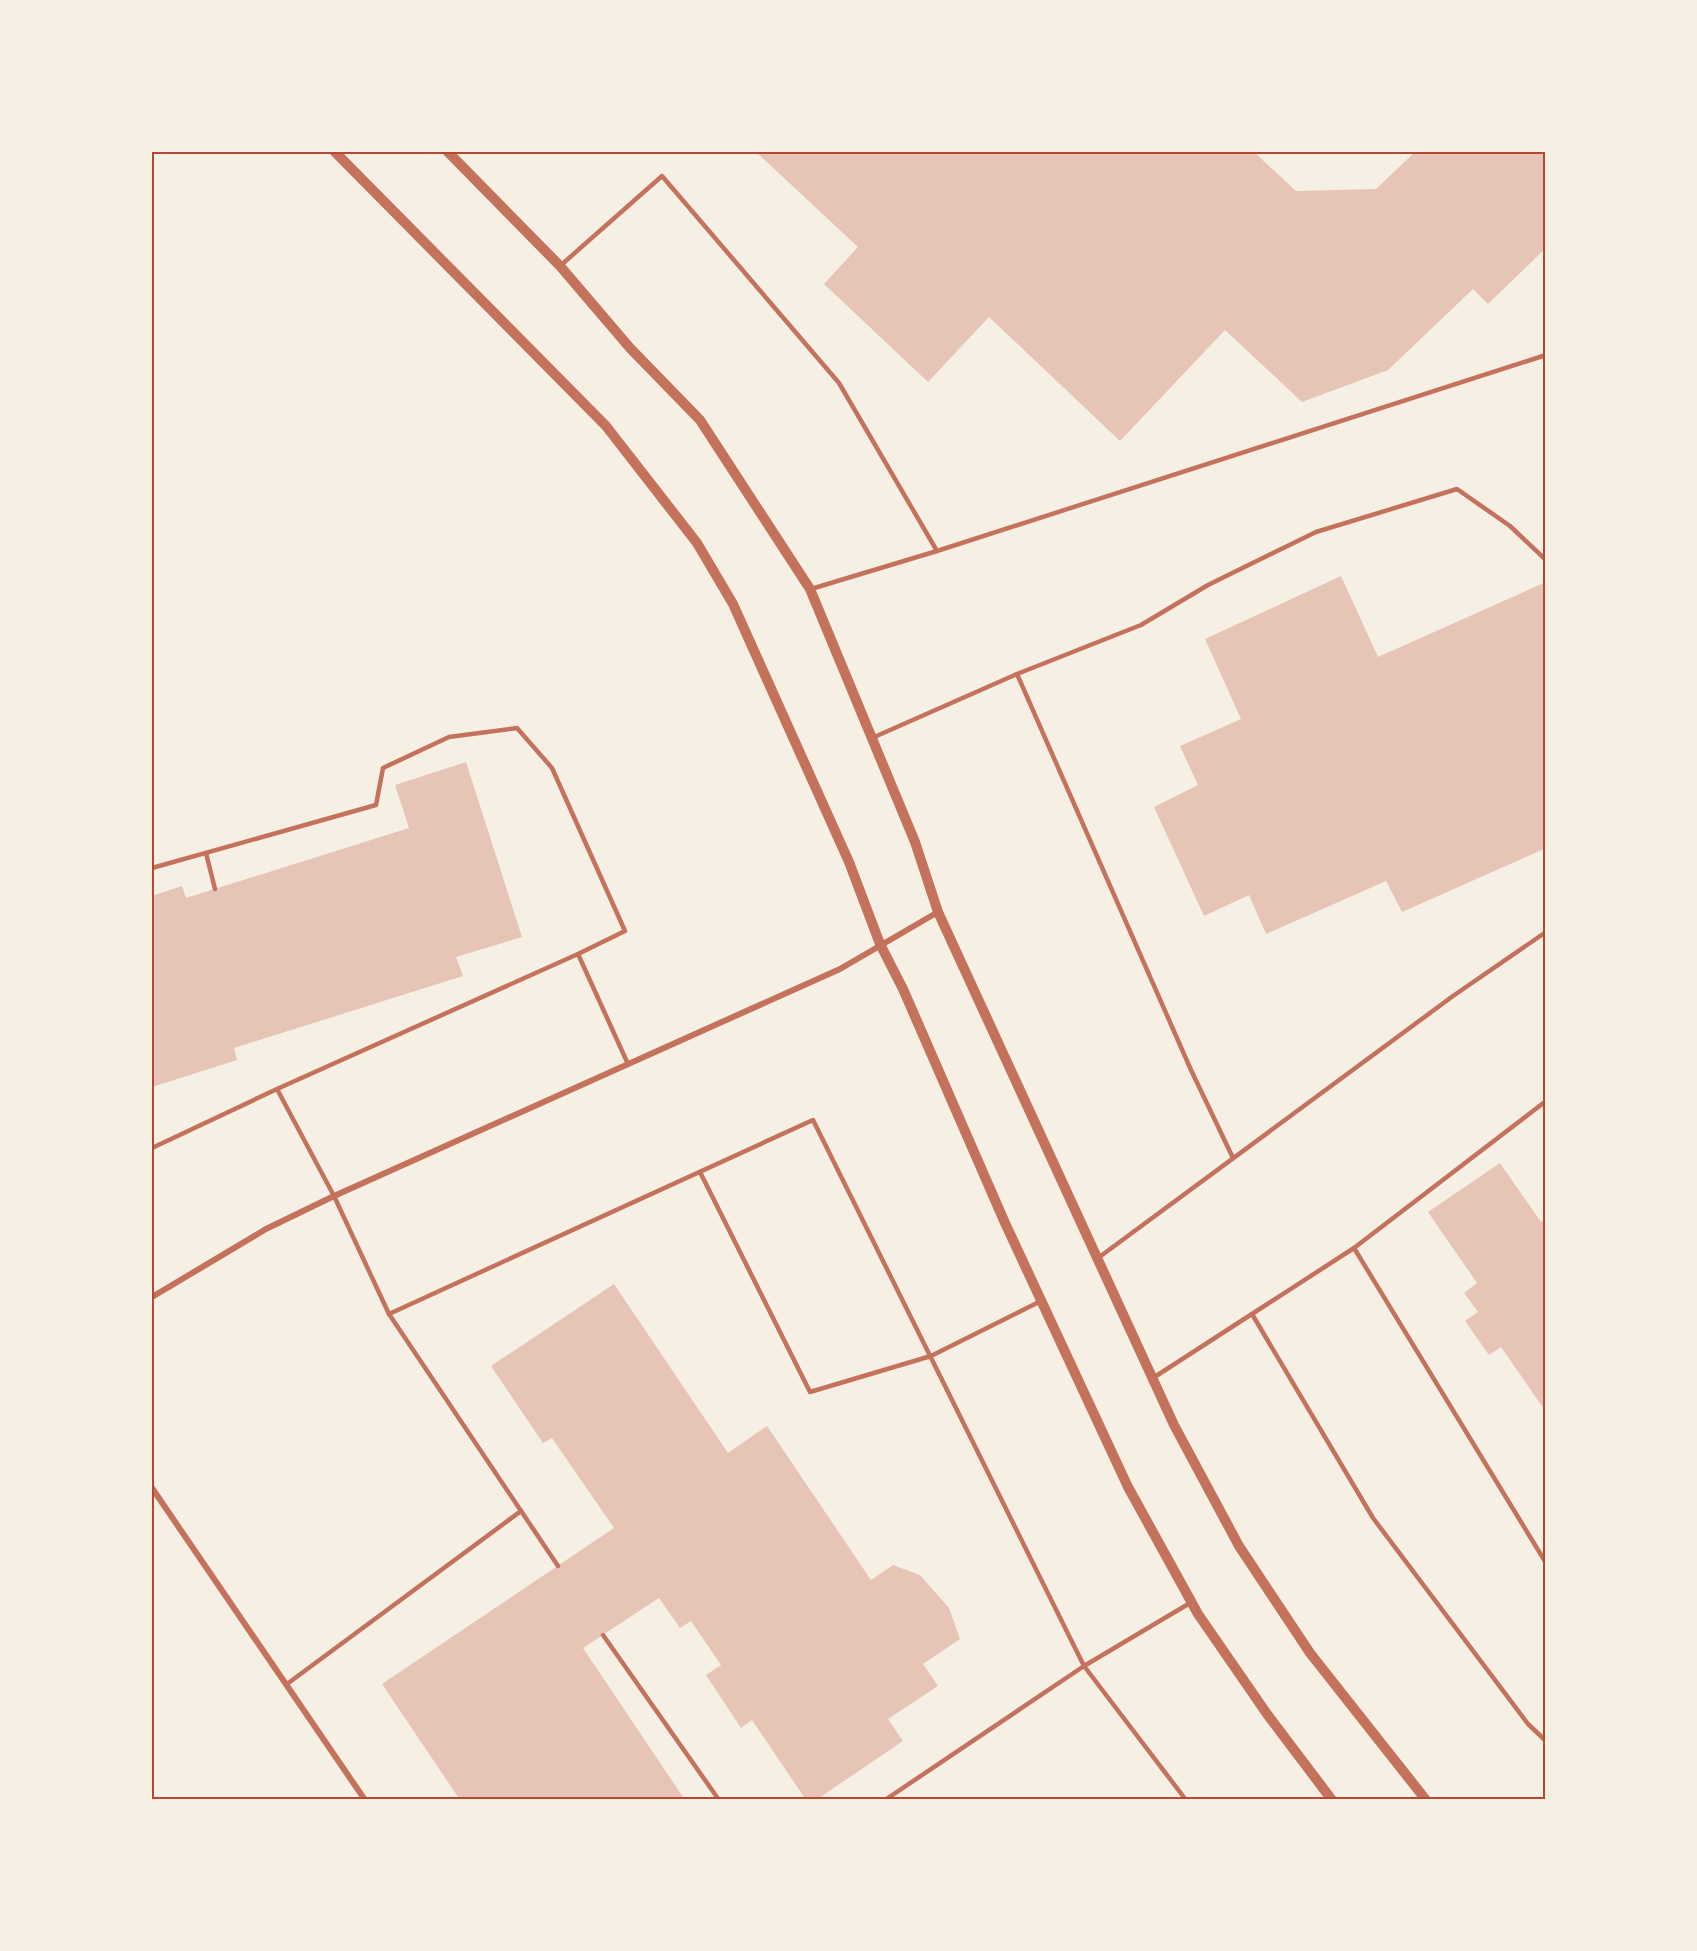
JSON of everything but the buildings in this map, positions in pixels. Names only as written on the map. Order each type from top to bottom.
[{"type":"street","points":[[335,152],[606,426],[697,543],[733,604],[849,862],[880,944],[903,989],[1041,1301],[1128,1487],[1192,1602],[1267,1714],[1332,1800]]},
{"type":"street","points":[[448,152],[560,266],[630,348],[700,420],[810,589],[915,842],[938,912],[1174,1425],[1239,1546],[1310,1653],[1426,1800]]},
{"type":"street","points":[[152,1297],[266,1229],[334,1196],[840,969],[938,912]]},
{"type":"street","points":[[152,1488],[365,1800]]},
{"type":"lane","points":[[560,266],[662,176],[839,383],[937,551]]},
{"type":"lane","points":[[810,589],[937,551],[1545,355]]},
{"type":"lane","points":[[872,738],[1017,674],[1141,625],[1208,585],[1316,532],[1457,489],[1510,526],[1545,560]]},
{"type":"lane","points":[[1017,674],[1233,1158]]},
{"type":"lane","points":[[152,868],[376,805],[383,768],[449,737],[518,728],[552,768],[625,931],[152,1148]]},
{"type":"lane","points":[[206,853],[215,889]]},
{"type":"lane","points":[[1098,1258],[1453,996],[1545,932]]},
{"type":"lane","points":[[578,954],[628,1064]]},
{"type":"lane","points":[[277,1089],[334,1196],[389,1314],[558,1566]]},
{"type":"lane","points":[[1153,1378],[1354,1248],[1545,1101]]},
{"type":"lane","points":[[389,1314],[813,1120],[1084,1666],[1186,1800]]},
{"type":"lane","points":[[700,1172],[810,1392],[931,1356],[1041,1301]]},
{"type":"lane","points":[[1354,1248],[1545,1563]]},
{"type":"lane","points":[[1252,1314],[1373,1518],[1528,1724],[1545,1741]]},
{"type":"lane","points":[[287,1684],[521,1511]]},
{"type":"lane","points":[[885,1800],[1084,1666],[1192,1602]]},
{"type":"lane","points":[[603,1635],[719,1800]]}]
